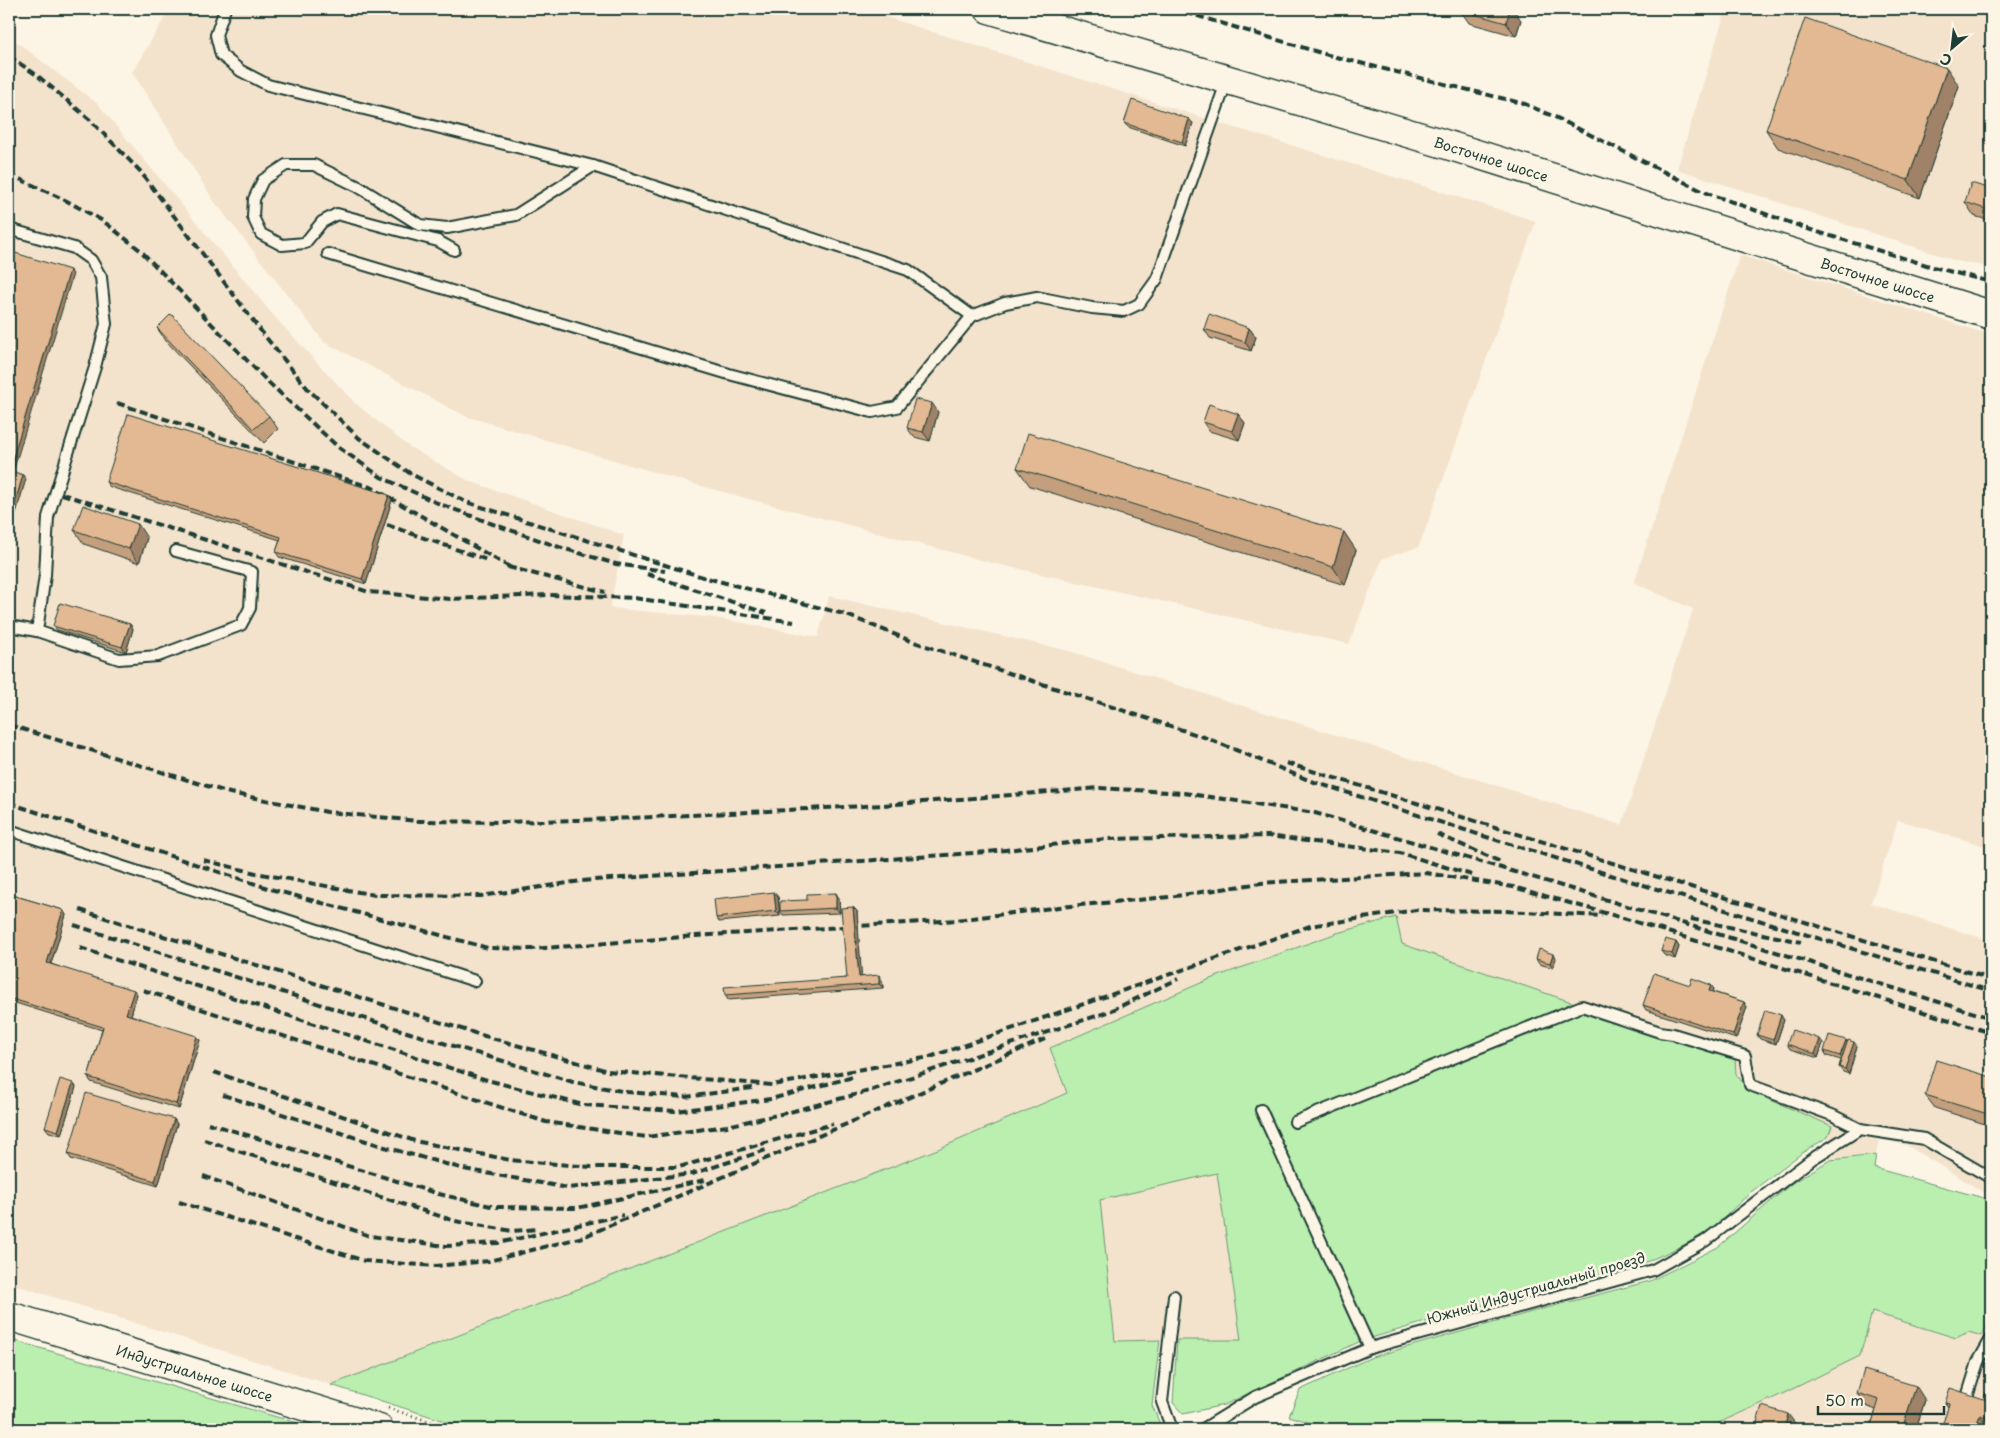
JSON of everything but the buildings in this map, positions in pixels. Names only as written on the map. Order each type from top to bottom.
[{"type":"main road","name":"Восточное шоссе","points":[[989,9],[1438,142],[1991,315]]},
{"type":"main road","name":"Индустриальное шоссе","points":[[9,1316],[378,1429]]},
{"type":"lane","points":[[225,9],[216,36],[221,55],[241,71],[268,84],[593,166],[908,270],[972,316]]},
{"type":"lane","points":[[328,254],[729,374],[872,412],[897,407],[972,316],[1005,303],[1038,297],[1092,308],[1124,311],[1139,304],[1157,280],[1227,80]]},
{"type":"lane","points":[[454,250],[438,241],[337,214],[322,222],[305,243],[282,245],[261,234],[253,217],[254,198],[263,180],[286,165],[314,165],[359,187],[420,225],[446,228],[516,215],[593,166]]},
{"type":"lane","points":[[9,228],[74,248],[91,260],[101,277],[106,324],[95,367],[48,517],[46,575],[38,631]]},
{"type":"lane","points":[[9,626],[38,631],[119,659],[158,656],[241,624],[250,608],[252,572],[176,551]]},
{"type":"lane","points":[[9,830],[475,981]]},
{"type":"lane","points":[[1295,1122],[1582,1006],[1660,1032],[1673,1034],[1745,1056],[1750,1085],[1860,1128],[1924,1139],[1991,1178]]},
{"type":"lane","points":[[1261,1110],[1370,1348]]},
{"type":"lane","name":"Южный Индустриальный проезд","points":[[1203,1429],[1256,1397],[1370,1348],[1653,1270],[1705,1241],[1812,1159],[1860,1128]]},
{"type":"lane","points":[[1172,1429],[1162,1402],[1174,1296]]},
{"type":"lane","points":[[1968,1394],[1978,1362],[1991,1339]]},
{"type":"shaded area","points":[[170,9],[861,9],[1536,221],[1419,547],[1382,559],[1349,644],[988,562],[704,487],[465,416],[324,342],[214,201],[132,72]]},
{"type":"shaded area","points":[[1726,9],[1991,9],[1991,268],[1957,261],[1677,169]]},
{"type":"shaded area","points":[[9,36],[98,104],[274,316],[355,403],[408,446],[469,481],[624,535],[610,608],[716,618],[818,637],[829,596],[1069,651],[1622,825],[1693,609],[1634,583],[1740,255],[1991,335],[1991,848],[1898,820],[1871,903],[1991,941],[1991,1197],[1906,1145],[1879,1139],[1876,1155],[1830,1159],[1828,1137],[1832,1126],[1749,1091],[1736,1074],[1735,1058],[1401,944],[1396,918],[1050,1048],[1067,1093],[938,1149],[331,1385],[9,1283]]},
{"type":"shaded area","points":[[1217,1173],[1241,1340],[1115,1341],[1099,1200]]},
{"type":"shaded area","points":[[1871,1311],[1956,1338],[1968,1332],[1982,1335],[1991,1316],[1991,1429],[1705,1429],[1778,1396]]},
{"type":"green space","points":[[1396,917],[1402,944],[1735,1058],[1736,1074],[1749,1091],[1832,1126],[1828,1137],[1802,1153],[1751,1192],[1712,1229],[1684,1245],[1644,1263],[1538,1289],[1361,1341],[1224,1405],[1183,1414],[1173,1403],[1177,1340],[1241,1340],[1217,1173],[1100,1200],[1115,1341],[1160,1340],[1152,1405],[1162,1429],[470,1429],[331,1385],[938,1149],[1067,1093],[1050,1048],[1210,979],[1337,933]]},
{"type":"green space","points":[[1876,1155],[1874,1168],[1991,1200],[1991,1316],[1982,1336],[1968,1332],[1956,1338],[1872,1312],[1860,1356],[1705,1429],[1331,1429],[1289,1416],[1300,1390],[1372,1357],[1650,1281],[1718,1247],[1792,1183],[1830,1160]]},
{"type":"green space","points":[[9,1339],[318,1429],[9,1429]]},
{"type":"railway","points":[[1174,9],[1328,55],[1525,104],[1555,117],[1704,192],[1811,230],[1933,267],[1991,282]]},
{"type":"railway","points":[[9,56],[38,76],[89,119],[140,171],[264,335],[308,389],[359,438],[411,474],[466,502],[703,577],[844,614],[911,641],[1204,737],[1311,781],[1493,839],[1991,991]]},
{"type":"railway","points":[[9,174],[67,201],[103,221],[140,250],[266,380],[338,447],[381,477],[435,502],[562,548],[616,564],[665,571]]},
{"type":"railway","points":[[117,403],[373,488],[513,569]]},
{"type":"railway","points":[[62,494],[369,592],[450,599],[548,595],[634,598],[794,622]]},
{"type":"railway","points":[[387,525],[487,560]]},
{"type":"railway","points":[[508,567],[605,592]]},
{"type":"railway","points":[[647,574],[766,613]]},
{"type":"railway","points":[[9,725],[230,793],[327,812],[418,821],[504,822],[613,819],[884,805],[1100,788],[1184,793],[1315,813],[1542,880],[1991,1018]]},
{"type":"railway","points":[[1286,763],[1991,979]]},
{"type":"railway","points":[[9,803],[274,890],[488,948],[532,949],[696,936],[957,920],[1059,907],[1169,897],[1261,883],[1426,873],[1513,887],[1623,918],[1991,1033]]},
{"type":"railway","points":[[1437,834],[1501,862]]},
{"type":"railway","points":[[203,860],[256,873],[375,895],[481,896],[581,881],[987,852],[1106,839],[1268,836],[1400,853],[1475,876]]},
{"type":"railway","points":[[80,910],[481,1035],[608,1071],[772,1085],[930,1057],[1310,926],[1416,910],[1505,911],[1602,916]]},
{"type":"railway","points":[[1691,919],[1801,942]]},
{"type":"railway","points":[[74,925],[410,1033],[573,1082],[627,1092],[685,1097],[752,1088]]},
{"type":"railway","points":[[80,948],[487,1080],[583,1105],[675,1111],[771,1099],[853,1077]]},
{"type":"railway","points":[[143,990],[546,1122],[646,1137],[727,1126],[869,1091],[1108,1012],[1178,979]]},
{"type":"railway","points":[[179,1202],[365,1261],[436,1266],[489,1261],[583,1237],[1045,1039]]},
{"type":"railway","points":[[214,1072],[415,1141],[510,1160],[591,1167],[679,1167],[833,1124]]},
{"type":"railway","points":[[223,1095],[388,1148],[464,1169],[568,1188],[692,1174],[766,1150]]},
{"type":"railway","points":[[208,1123],[439,1194],[495,1207],[577,1208],[705,1180]]},
{"type":"railway","points":[[204,1140],[455,1221],[512,1231],[538,1229]]},
{"type":"railway","points":[[203,1176],[370,1236],[446,1246],[498,1243],[623,1215]]}]
